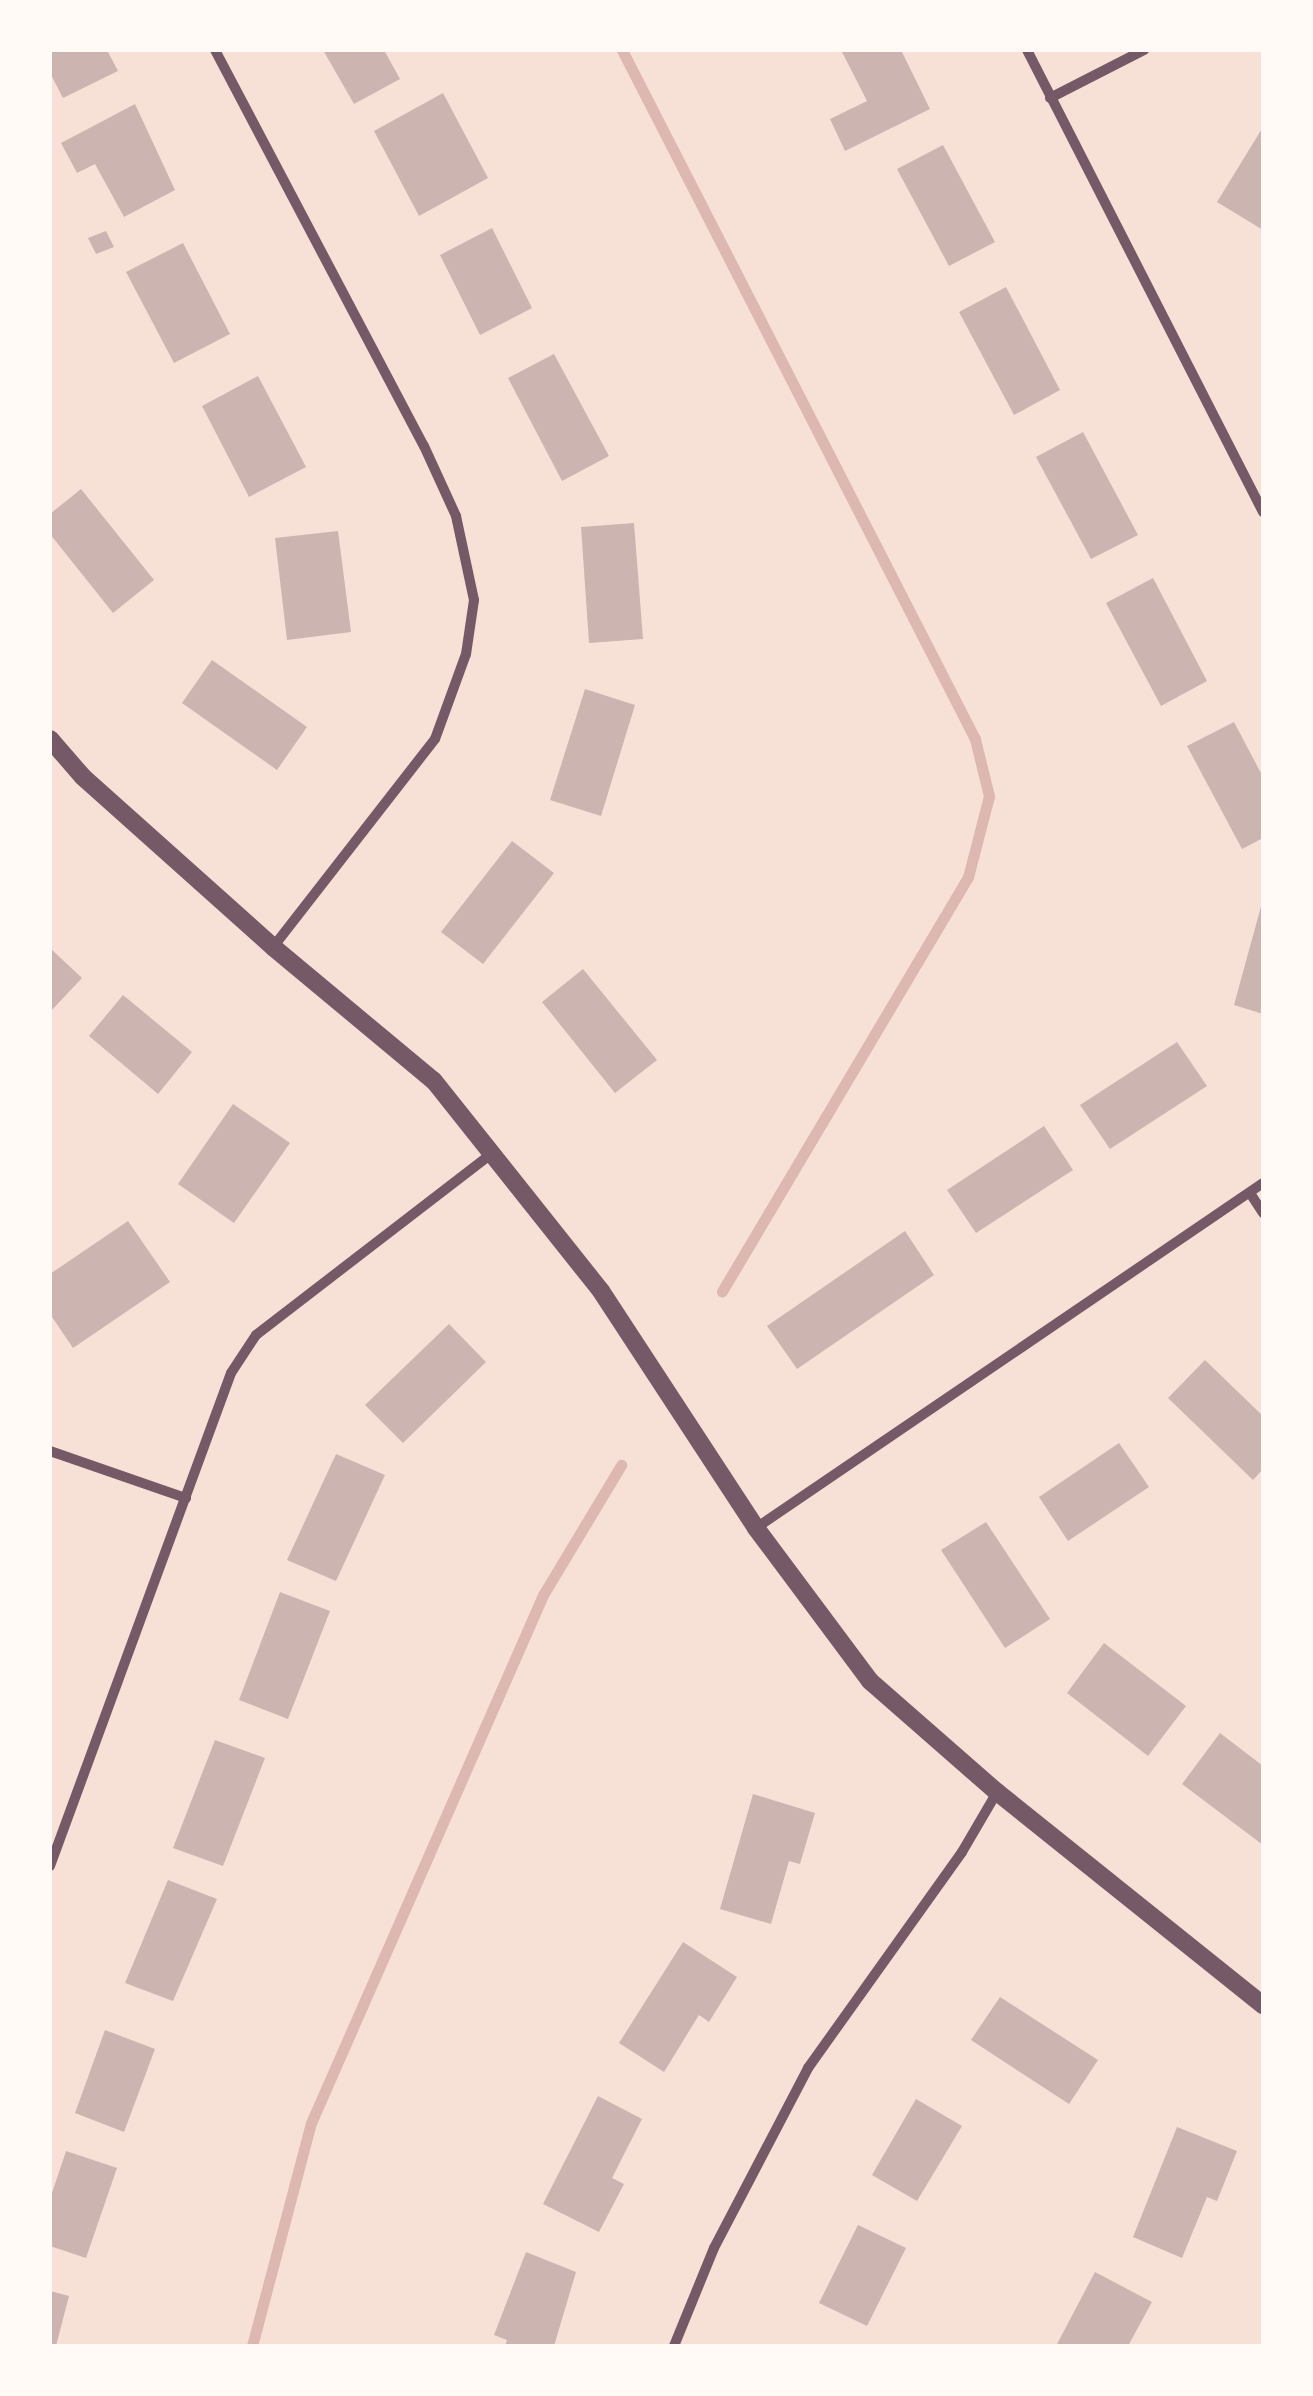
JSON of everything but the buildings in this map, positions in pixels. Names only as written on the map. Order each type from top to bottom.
[{"type":"street","points":[[215,50],[424,446],[456,516],[474,600],[466,654],[435,740],[272,947]]},
{"type":"street","points":[[1027,50],[1263,512]]},
{"type":"street","points":[[1050,98],[1144,50]]},
{"type":"street","points":[[50,739],[83,778],[272,947],[434,1081],[601,1291],[756,1528],[870,1680],[997,1792],[1263,2005]]},
{"type":"street","points":[[50,1866],[231,1373],[256,1334],[492,1153]]},
{"type":"street","points":[[756,1528],[1263,1183]]},
{"type":"street","points":[[1250,1192],[1263,1212]]},
{"type":"street","points":[[50,1451],[186,1498]]},
{"type":"street","points":[[674,2346],[714,2248],[808,2068],[962,1852],[997,1792]]},
{"type":"waterway","points":[[622,50],[975,739],[989,796],[968,877],[722,1292]]},
{"type":"waterway","points":[[252,2346],[311,2123],[543,1595],[621,1465]]}]
